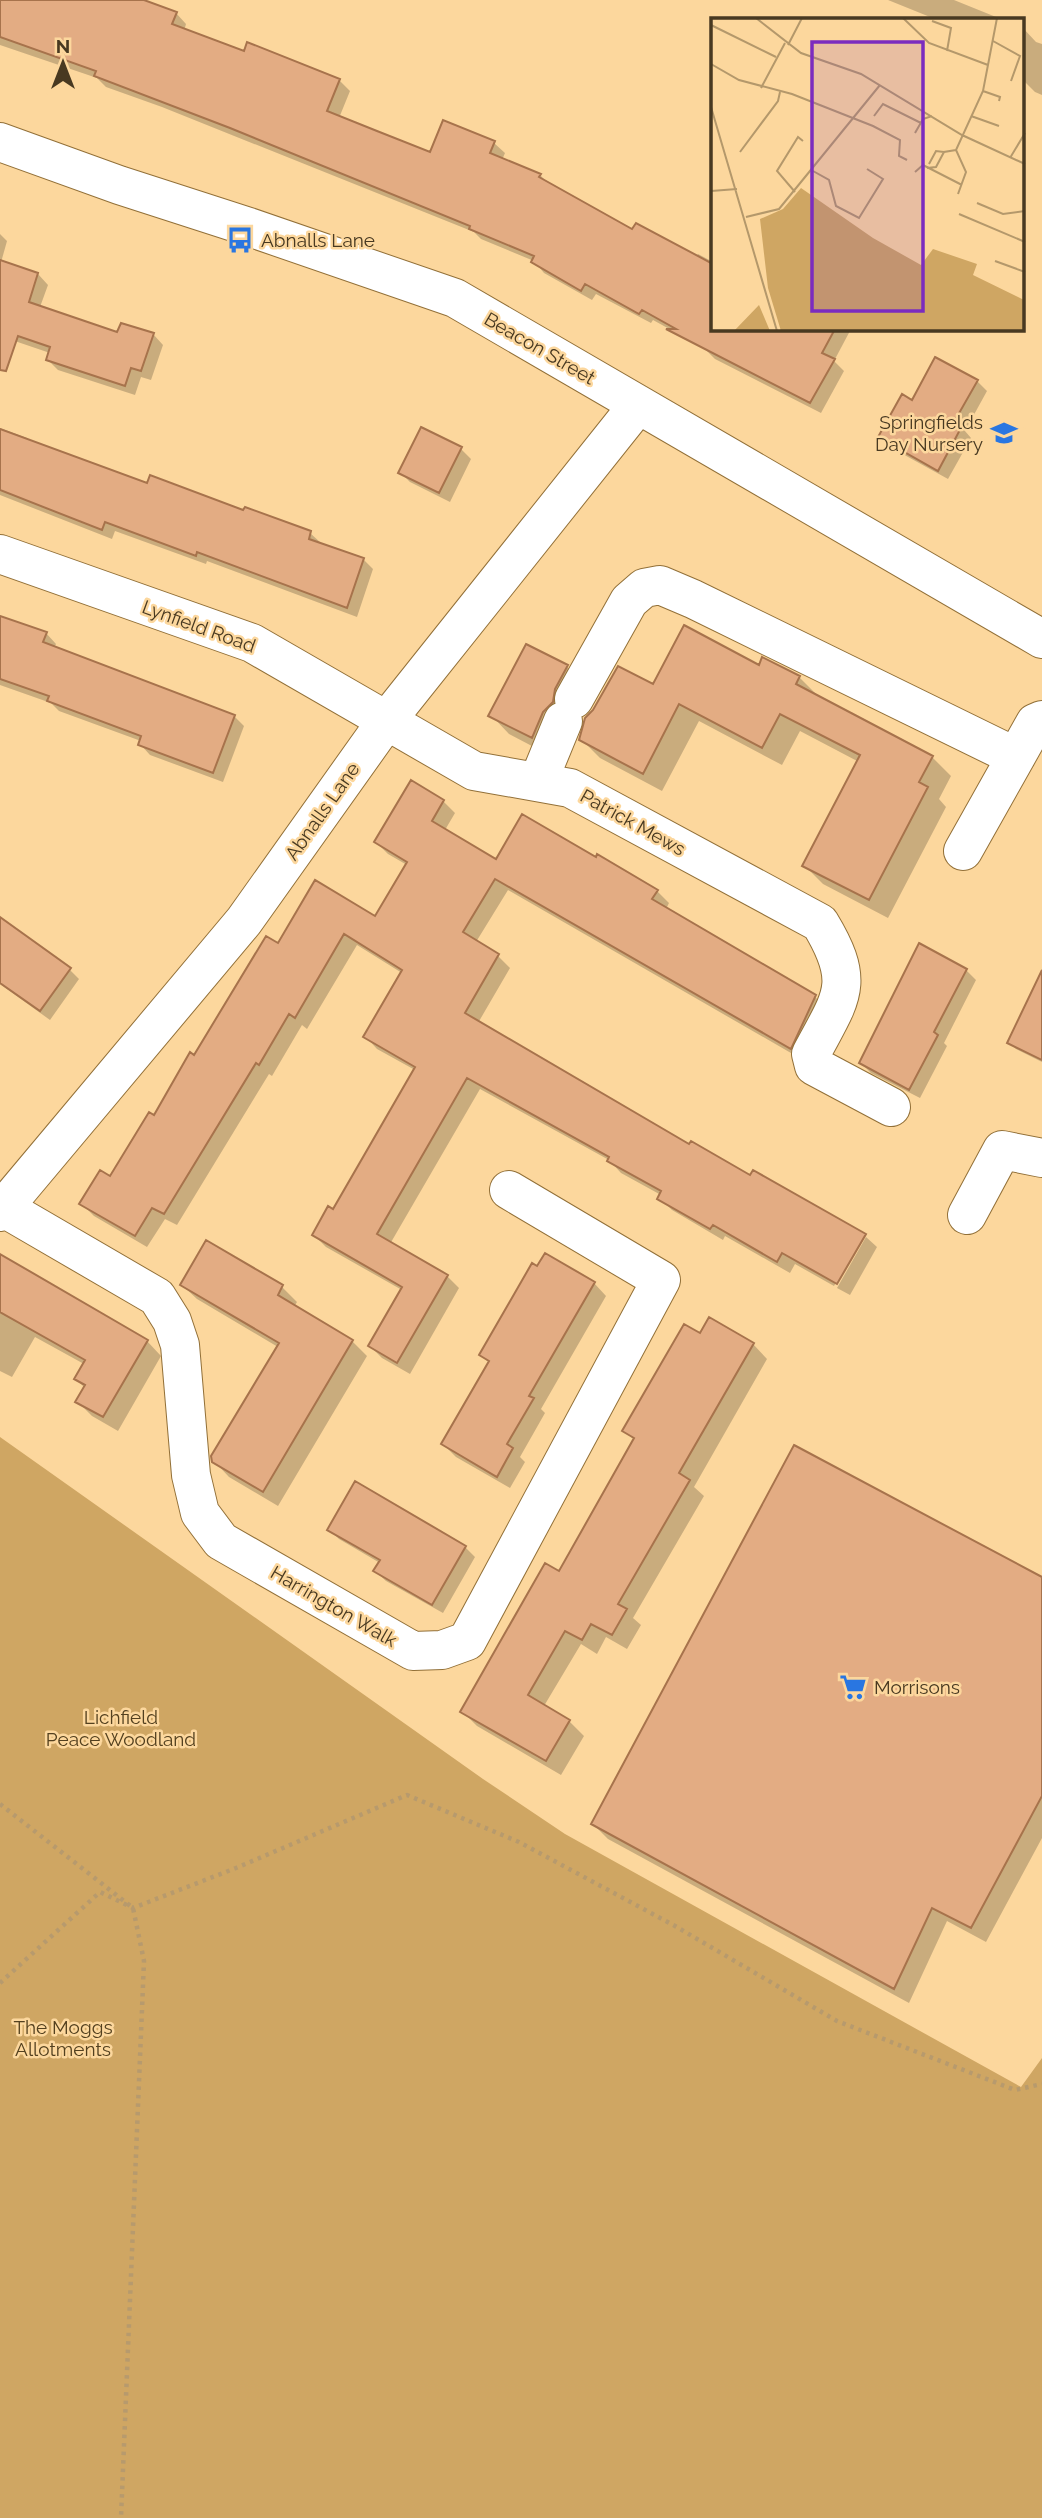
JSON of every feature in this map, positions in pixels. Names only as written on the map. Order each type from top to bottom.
[{"type":"street","name":"Beacon Street","points":[[0,142],[455,298],[1042,639]]},
{"type":"street","name":"Abnalls Lane","points":[[2,1210],[244,921],[387,720],[638,405]]},
{"type":"street","name":"Lynfield Road","points":[[0,554],[251,643],[387,720]]},
{"type":"street","points":[[538,782],[568,710],[629,601],[644,588],[660,585],[1016,757]]},
{"type":"street","name":"Patrick Mews","points":[[387,720],[474,771],[570,788],[820,923],[831,941],[843,979],[840,999],[811,1054],[814,1066],[891,1107]]},
{"type":"street","points":[[963,851],[1035,723],[1042,720]]},
{"type":"street","points":[[967,1215],[1002,1150],[1042,1158]]},
{"type":"street","name":"Harrington Walk","points":[[2,1210],[157,1297],[172,1321],[180,1345],[191,1475],[200,1513],[221,1541],[413,1651],[442,1650],[467,1641],[661,1280],[509,1190]]},
{"type":"path","points":[[0,1983],[100,1892],[132,1908],[236,1868],[407,1795],[519,1842],[675,1926],[837,2021],[1015,2090],[1042,2084]]},
{"type":"path","points":[[0,1804],[132,1908],[144,1961],[121,2518]]},
{"type":"green space","points":[[0,1437],[483,1779],[565,1834],[1021,2087],[1042,2058],[1042,2518],[0,2518]]},
{"type":"building","points":[[0,0],[144,0],[177,12],[172,24],[244,51],[247,42],[340,79],[327,111],[430,152],[443,120],[495,141],[490,153],[541,174],[539,177],[632,229],[636,223],[711,263],[711,331],[834,331],[822,353],[835,359],[810,403],[666,329],[676,329],[642,310],[639,314],[585,284],[581,291],[531,262],[534,256],[469,229],[470,226],[94,76],[96,71],[0,37]]},
{"type":"building","points":[[0,260],[38,273],[29,302],[117,332],[121,323],[154,333],[141,371],[131,368],[125,386],[46,360],[50,347],[18,336],[6,371],[0,370]]},
{"type":"building","points":[[935,357],[978,380],[954,422],[962,426],[938,471],[878,437],[902,394],[912,400]]},
{"type":"building","points":[[421,427],[462,447],[439,493],[398,473]]},
{"type":"building","points":[[0,429],[147,483],[150,475],[243,510],[245,507],[311,531],[309,539],[364,558],[347,608],[197,552],[196,556],[105,522],[102,530],[0,490]]},
{"type":"building","points":[[0,616],[47,632],[43,642],[235,715],[213,773],[138,745],[141,736],[47,701],[49,696],[0,679]]},
{"type":"building","points":[[684,625],[759,665],[762,657],[800,676],[796,684],[933,756],[919,782],[928,787],[869,900],[802,866],[860,755],[780,714],[762,748],[679,704],[643,774],[579,740],[585,718],[593,710],[618,666],[653,684]]},
{"type":"building","points":[[526,644],[568,665],[555,689],[553,702],[543,712],[532,738],[488,716]]},
{"type":"building","points":[[411,780],[444,800],[432,821],[496,859],[522,814],[658,890],[652,899],[816,995],[791,1049],[495,879],[463,932],[499,954],[465,1013],[689,1144],[691,1141],[750,1175],[753,1170],[866,1234],[837,1284],[782,1253],[777,1262],[713,1225],[710,1229],[657,1199],[661,1191],[607,1161],[609,1157],[467,1078],[377,1234],[448,1275],[397,1363],[368,1346],[402,1287],[312,1235],[328,1206],[333,1209],[415,1067],[363,1037],[402,970],[344,934],[295,1018],[289,1014],[259,1065],[256,1063],[164,1214],[152,1208],[135,1236],[79,1204],[100,1170],[110,1176],[149,1112],[154,1115],[190,1052],[194,1055],[266,936],[278,943],[315,880],[375,916],[407,862],[374,842]]},
{"type":"building","points":[[0,917],[71,968],[40,1011],[0,983]]},
{"type":"building","points":[[919,943],[967,969],[934,1032],[938,1035],[909,1090],[859,1063]]},
{"type":"building","points":[[1042,970],[1042,1060],[1007,1043]]},
{"type":"building","points":[[206,1240],[283,1285],[278,1295],[353,1340],[263,1492],[212,1462],[211,1456],[279,1343],[180,1285]]},
{"type":"building","points":[[545,1253],[595,1282],[529,1396],[534,1398],[507,1444],[513,1448],[497,1477],[441,1444],[489,1361],[479,1355],[532,1263],[537,1266]]},
{"type":"building","points":[[0,1254],[148,1340],[103,1417],[75,1402],[85,1385],[74,1379],[85,1360],[0,1312]]},
{"type":"building","points":[[709,1317],[754,1343],[679,1473],[690,1480],[618,1604],[627,1609],[612,1635],[591,1624],[582,1640],[565,1631],[528,1695],[570,1720],[546,1761],[460,1712],[545,1563],[559,1571],[634,1438],[622,1431],[684,1324],[700,1333]]},
{"type":"building","name":"Morrisons","points":[[794,1445],[1042,1577],[1042,1796],[971,1928],[932,1908],[894,1989],[591,1824]]},
{"type":"building","points":[[355,1481],[466,1546],[432,1605],[373,1571],[380,1560],[327,1530]]},
{"type":"place","name":"Abnalls Lane","points":[[240,240]]},
{"type":"place","name":"Springfields Day Nursery","points":[[1004,433]]},
{"type":"place","name":"Morrisons","points":[[853,1687]]},
{"type":"park label","name":"Lichfield Peace Woodland","points":[[121,1728]]},
{"type":"park label","name":"The Moggs Allotments","points":[[63,2038]]}]
